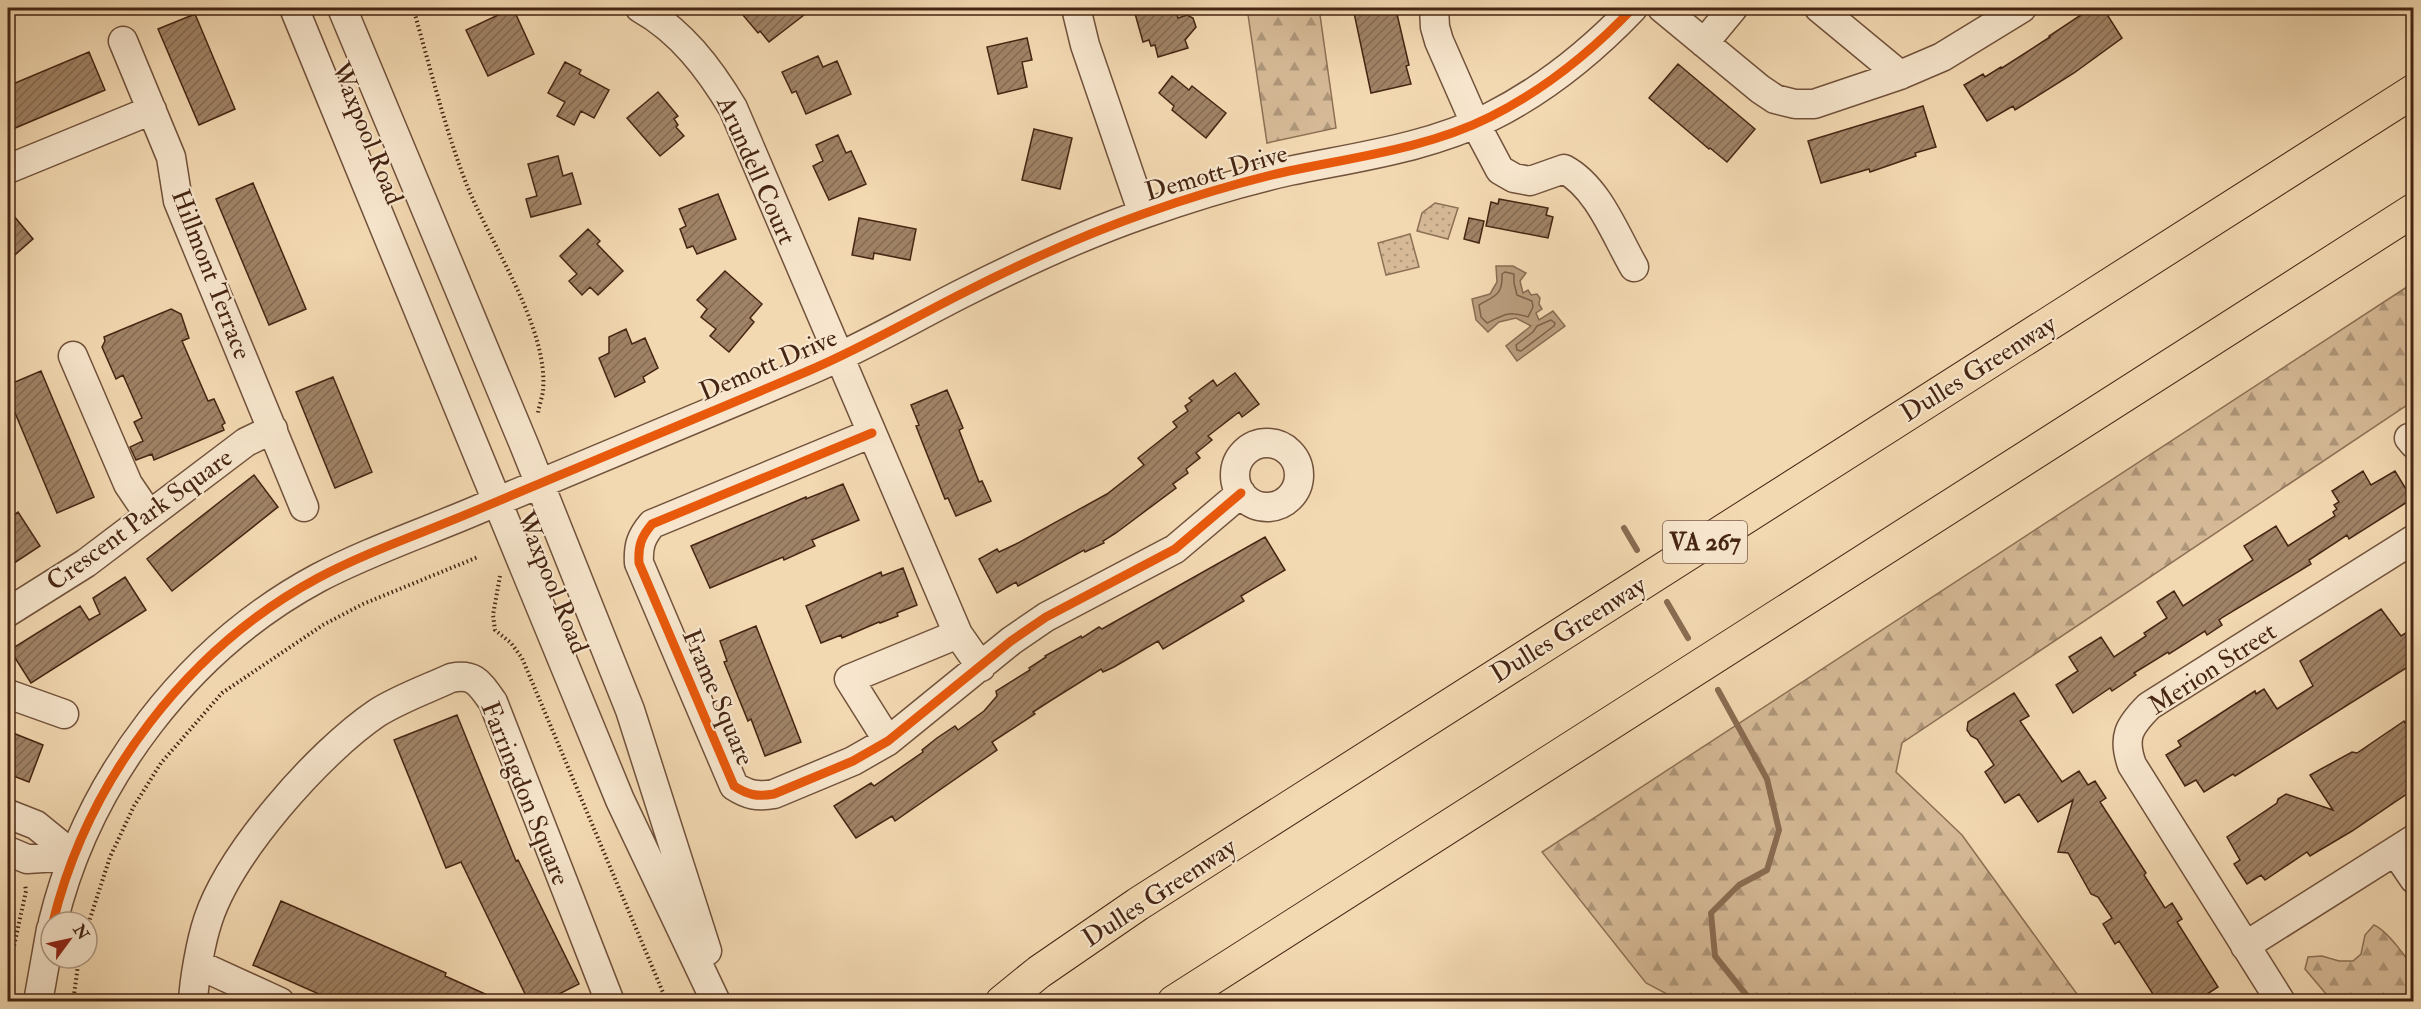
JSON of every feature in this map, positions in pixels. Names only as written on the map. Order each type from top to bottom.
[{"type":"highway","name":"Dulles Greenway","points":[[1002,1002],[1039,972],[1138,904],[2414,91]]},
{"type":"highway","points":[[1174,1002],[2414,210]]},
{"type":"street","name":"Waxpool Road","points":[[294,8],[620,800],[716,1002]]},
{"type":"street","name":"Waxpool Road","points":[[342,8],[539,483],[630,710],[693,902],[722,1002]]},
{"type":"street","name":"Arundell Court","points":[[639,8],[680,38],[700,59],[733,108],[958,634],[981,667]]},
{"type":"street","points":[[1076,8],[1085,45],[1143,214]]},
{"type":"street","points":[[1434,8],[1435,27],[1439,41],[1475,123],[1500,170],[1514,178],[1530,180],[1564,169],[1578,177],[1599,205],[1634,267]]},
{"type":"street","name":"Demott Drive","points":[[57,910],[74,855],[97,805],[126,755],[149,724],[186,680],[220,647],[266,611],[314,580],[357,558],[839,357],[1026,262],[1089,234],[1238,184],[1417,143],[1475,123],[1514,103],[1552,78],[1611,31],[1633,8]]},
{"type":"street","points":[[1662,8],[1761,89],[1775,99],[1795,104],[1814,104],[1900,75],[1942,57],[2022,8]]},
{"type":"street","points":[[1704,43],[1733,8]]},
{"type":"street","points":[[1819,8],[1900,75]]},
{"type":"street","name":"Hillmont Terrace","points":[[123,41],[171,157],[178,201],[304,507]]},
{"type":"street","points":[[8,169],[152,110]]},
{"type":"street","points":[[73,356],[128,484],[149,515]]},
{"type":"street","name":"Crescent Park Square","points":[[8,612],[86,563],[246,442],[273,429]]},
{"type":"street","name":"Frame Square","points":[[872,433],[652,524],[643,535],[638,548],[639,562],[734,786],[746,794],[760,796],[774,794],[853,761],[888,741],[1011,641],[1046,617],[1175,549],[1241,493]]},
{"type":"street","name":"Merion Street","points":[[2281,1002],[2132,765],[2127,750],[2127,735],[2134,721],[2149,706],[2414,539]]},
{"type":"street","points":[[888,741],[849,679],[958,634]]},
{"type":"street","name":"Farringdon Square","points":[[193,1002],[198,965],[208,921],[229,876],[263,828],[316,764],[346,736],[378,712],[451,678],[463,676],[478,681],[493,702],[610,1002]]},
{"type":"street","points":[[8,694],[64,714]]},
{"type":"street","points":[[8,814],[36,825],[74,855]]},
{"type":"street","points":[[2245,946],[2404,845],[2414,879]]},
{"type":"street","points":[[8,851],[27,859],[74,855]]},
{"type":"street","points":[[198,965],[280,1002]]},
{"type":"street","points":[[38,1002],[44,970]]},
{"type":"path","points":[[413,8],[455,152],[477,209],[518,291],[534,337],[543,380],[538,421]]},
{"type":"path","points":[[93,910],[110,857],[134,806],[161,763],[222,693],[323,625],[363,604],[478,556]]},
{"type":"path","points":[[501,567],[493,615],[495,630],[511,643],[522,658],[668,1002]]},
{"type":"path","points":[[8,990],[12,956],[26,891],[24,884]]},
{"type":"path","points":[[73,1002],[77,970]]},
{"type":"green space","points":[[1247,8],[1319,8],[1336,128],[1267,143]]},
{"type":"green space","points":[[1435,203],[1458,208],[1448,239],[1417,231],[1422,213]]},
{"type":"green space","points":[[1410,234],[1419,267],[1386,275],[1378,243]]},
{"type":"green space","points":[[2413,283],[2413,401],[1902,743],[1896,772],[1962,835],[2082,1001],[1680,1001],[1646,983],[1542,852]]},
{"type":"green space","points":[[2374,925],[2391,939],[2412,967],[2415,979],[2413,1001],[2332,1001],[2305,969],[2308,957],[2322,956],[2339,961],[2353,961],[2361,954],[2365,935]]},
{"type":"water","points":[[1496,266],[1513,266],[1526,273],[1520,281],[1523,293],[1528,290],[1531,295],[1537,294],[1540,298],[1539,304],[1542,309],[1536,313],[1539,320],[1553,311],[1565,326],[1517,361],[1506,346],[1531,326],[1516,318],[1499,322],[1488,332],[1476,320],[1472,299],[1490,294],[1497,282]]},
{"type":"building","points":[[513,8],[534,54],[488,76],[466,30]]},
{"type":"building","points":[[737,8],[813,8],[769,42],[760,31],[758,33]]},
{"type":"building","points":[[1175,8],[1178,18],[1187,15],[1193,18],[1196,27],[1185,40],[1188,48],[1158,57],[1155,45],[1151,46],[1149,40],[1143,42],[1134,10]]},
{"type":"building","points":[[1353,8],[1394,8],[1409,65],[1406,66],[1411,84],[1371,93]]},
{"type":"building","points":[[2089,8],[2103,8],[2122,38],[2074,73],[2015,110],[2013,106],[1987,121],[1964,85],[1983,74],[1985,77],[2002,68]]},
{"type":"building","points":[[195,14],[235,109],[199,125],[158,29]]},
{"type":"building","points":[[1027,38],[1032,60],[1022,62],[1027,87],[998,94],[987,47]]},
{"type":"building","points":[[89,52],[105,90],[8,131],[8,86]]},
{"type":"building","points":[[818,56],[823,67],[837,61],[851,94],[806,114],[796,91],[792,93],[782,72]]},
{"type":"building","points":[[565,62],[581,70],[579,74],[609,90],[594,118],[581,111],[574,125],[557,116],[565,102],[548,93]]},
{"type":"building","points":[[1678,64],[1755,129],[1727,162],[1649,98]]},
{"type":"building","points":[[1172,76],[1189,90],[1192,86],[1226,113],[1206,138],[1172,110],[1174,106],[1159,93]]},
{"type":"building","points":[[658,92],[678,116],[674,119],[678,125],[676,127],[684,136],[660,156],[627,118]]},
{"type":"building","points":[[1923,106],[1936,147],[1915,153],[1916,156],[1870,172],[1869,169],[1821,183],[1808,141]]},
{"type":"building","points":[[1034,129],[1072,138],[1060,189],[1022,180]]},
{"type":"building","points":[[838,135],[846,153],[851,151],[866,184],[829,200],[813,166],[823,161],[816,145]]},
{"type":"building","points":[[558,156],[563,176],[572,173],[581,204],[531,217],[526,199],[537,196],[528,164]]},
{"type":"building","points":[[253,183],[306,309],[269,325],[216,199]]},
{"type":"building","points":[[718,194],[736,239],[697,254],[693,246],[687,248],[680,229],[686,226],[679,209]]},
{"type":"building","points":[[1499,199],[1548,208],[1546,215],[1553,217],[1548,238],[1486,226],[1491,202],[1498,204]]},
{"type":"building","points":[[8,209],[33,239],[8,261]]},
{"type":"building","points":[[859,218],[916,229],[910,260],[874,253],[873,259],[852,255]]},
{"type":"building","points":[[1469,218],[1484,221],[1479,243],[1464,239]]},
{"type":"building","points":[[588,229],[600,241],[597,244],[623,271],[598,295],[590,287],[582,295],[569,281],[577,274],[560,256]]},
{"type":"building","points":[[725,271],[762,304],[750,318],[754,322],[729,352],[710,336],[716,329],[701,317],[707,309],[697,300]]},
{"type":"building","points":[[171,309],[181,314],[189,338],[182,341],[208,401],[214,399],[225,423],[222,425],[224,430],[154,460],[152,454],[136,460],[130,447],[143,441],[134,422],[142,418],[123,375],[116,379],[102,347],[104,337]]},
{"type":"building","points":[[626,329],[632,344],[645,338],[658,368],[643,377],[645,382],[615,397],[599,358],[609,353],[609,337]]},
{"type":"building","points":[[41,371],[94,497],[57,513],[8,396],[8,385]]},
{"type":"building","points":[[1235,373],[1259,404],[1242,417],[1239,412],[1208,436],[1212,440],[1196,453],[1200,458],[1186,469],[1188,473],[1173,484],[1176,488],[1103,541],[1104,543],[1085,552],[1084,550],[1018,586],[1016,582],[997,593],[979,559],[997,549],[999,552],[1016,544],[1107,494],[1144,465],[1138,458],[1177,427],[1173,422],[1188,411],[1185,406],[1192,401],[1189,398],[1213,380],[1217,386]]},
{"type":"building","points":[[333,377],[372,472],[335,488],[296,392]]},
{"type":"building","points":[[947,390],[963,428],[959,430],[979,482],[982,481],[991,501],[956,516],[948,498],[945,499],[916,426],[919,425],[911,405]]},
{"type":"building","points":[[2363,471],[2371,485],[2395,471],[2412,499],[2349,539],[2347,535],[2309,560],[2311,564],[2223,617],[2219,620],[2222,625],[2207,635],[2205,631],[2169,654],[2168,652],[2134,673],[2136,675],[2112,691],[2110,688],[2073,713],[2056,685],[2078,671],[2069,657],[2101,637],[2114,657],[2146,636],[2144,633],[2167,618],[2157,602],[2174,591],[2183,606],[2253,560],[2244,546],[2276,526],[2288,546],[2335,516],[2333,512],[2337,509],[2334,505],[2339,502],[2332,491]]},
{"type":"building","points":[[254,475],[278,507],[172,591],[147,559]]},
{"type":"building","points":[[843,484],[859,520],[812,540],[815,546],[710,588],[691,546],[806,497],[806,499]]},
{"type":"building","points":[[18,512],[40,546],[8,567],[8,519]]},
{"type":"building","points":[[1265,537],[1285,570],[1241,596],[1244,601],[1163,649],[1158,641],[1114,667],[1103,672],[1101,669],[1050,701],[1033,712],[1035,714],[992,742],[997,750],[895,821],[892,816],[856,838],[834,806],[871,783],[874,786],[923,752],[922,750],[955,726],[958,730],[984,711],[997,696],[996,691],[1030,670],[1029,668],[1045,656],[1099,627],[1102,629]]},
{"type":"building","points":[[903,568],[917,605],[897,613],[898,616],[842,638],[841,635],[821,643],[806,606],[881,572],[882,576]]},
{"type":"building","points":[[125,577],[146,610],[31,683],[10,650],[80,606],[89,620],[100,614],[93,598]]},
{"type":"building","points":[[2381,609],[2401,636],[2414,628],[2414,663],[2235,776],[2233,774],[2204,792],[2196,780],[2185,786],[2166,755],[2181,746],[2178,741],[2255,691],[2256,694],[2264,689],[2277,709],[2313,686],[2300,661]]},
{"type":"building","points":[[756,626],[801,742],[765,756],[751,719],[748,721],[724,662],[727,661],[720,641]]},
{"type":"building","points":[[2014,693],[2029,716],[2020,721],[2062,782],[2079,771],[2088,785],[2095,781],[2106,798],[2100,802],[2146,873],[2144,875],[2165,908],[2172,903],[2182,919],[2177,922],[2218,987],[2195,1002],[2158,1002],[2119,941],[2115,944],[2103,924],[2112,918],[2098,897],[2091,894],[2068,853],[2058,852],[2073,800],[2038,822],[2019,794],[2005,803],[1985,772],[1994,765],[1977,739],[1967,730],[1968,722]]},
{"type":"building","points":[[457,715],[516,861],[518,860],[579,984],[543,1002],[529,1002],[461,862],[446,868],[394,740]]},
{"type":"building","points":[[2414,717],[2414,789],[2310,856],[2307,852],[2265,880],[2261,875],[2247,884],[2234,864],[2240,860],[2227,837],[2277,803],[2278,799],[2286,794],[2333,810],[2310,775],[2352,752],[2357,753],[2404,721],[2405,723]]},
{"type":"building","points":[[8,731],[43,745],[29,782],[8,774]]},
{"type":"building","points":[[281,901],[446,973],[445,976],[503,1002],[337,1002],[253,965]]},
{"type":"waterway","points":[[1624,528],[1637,550]]},
{"type":"waterway","points":[[1667,602],[1688,638]]},
{"type":"waterway","points":[[1718,690],[1767,779],[1779,830],[1767,870],[1739,885],[1711,913],[1715,956],[1752,1002]]},
{"type":"cycle path","points":[[57,910],[69,869],[91,818],[118,769],[150,723],[186,680],[227,641],[271,607],[318,578],[379,550],[827,362],[1005,272],[1096,232],[1234,185],[1417,144],[1466,128],[1510,106],[1548,82],[1584,54],[1633,8]]},
{"type":"cycle path","points":[[872,433],[652,524],[641,542],[639,563],[734,786],[748,793],[774,794],[853,761],[888,741],[1011,641],[1046,617],[1175,549],[1241,493]]}]
